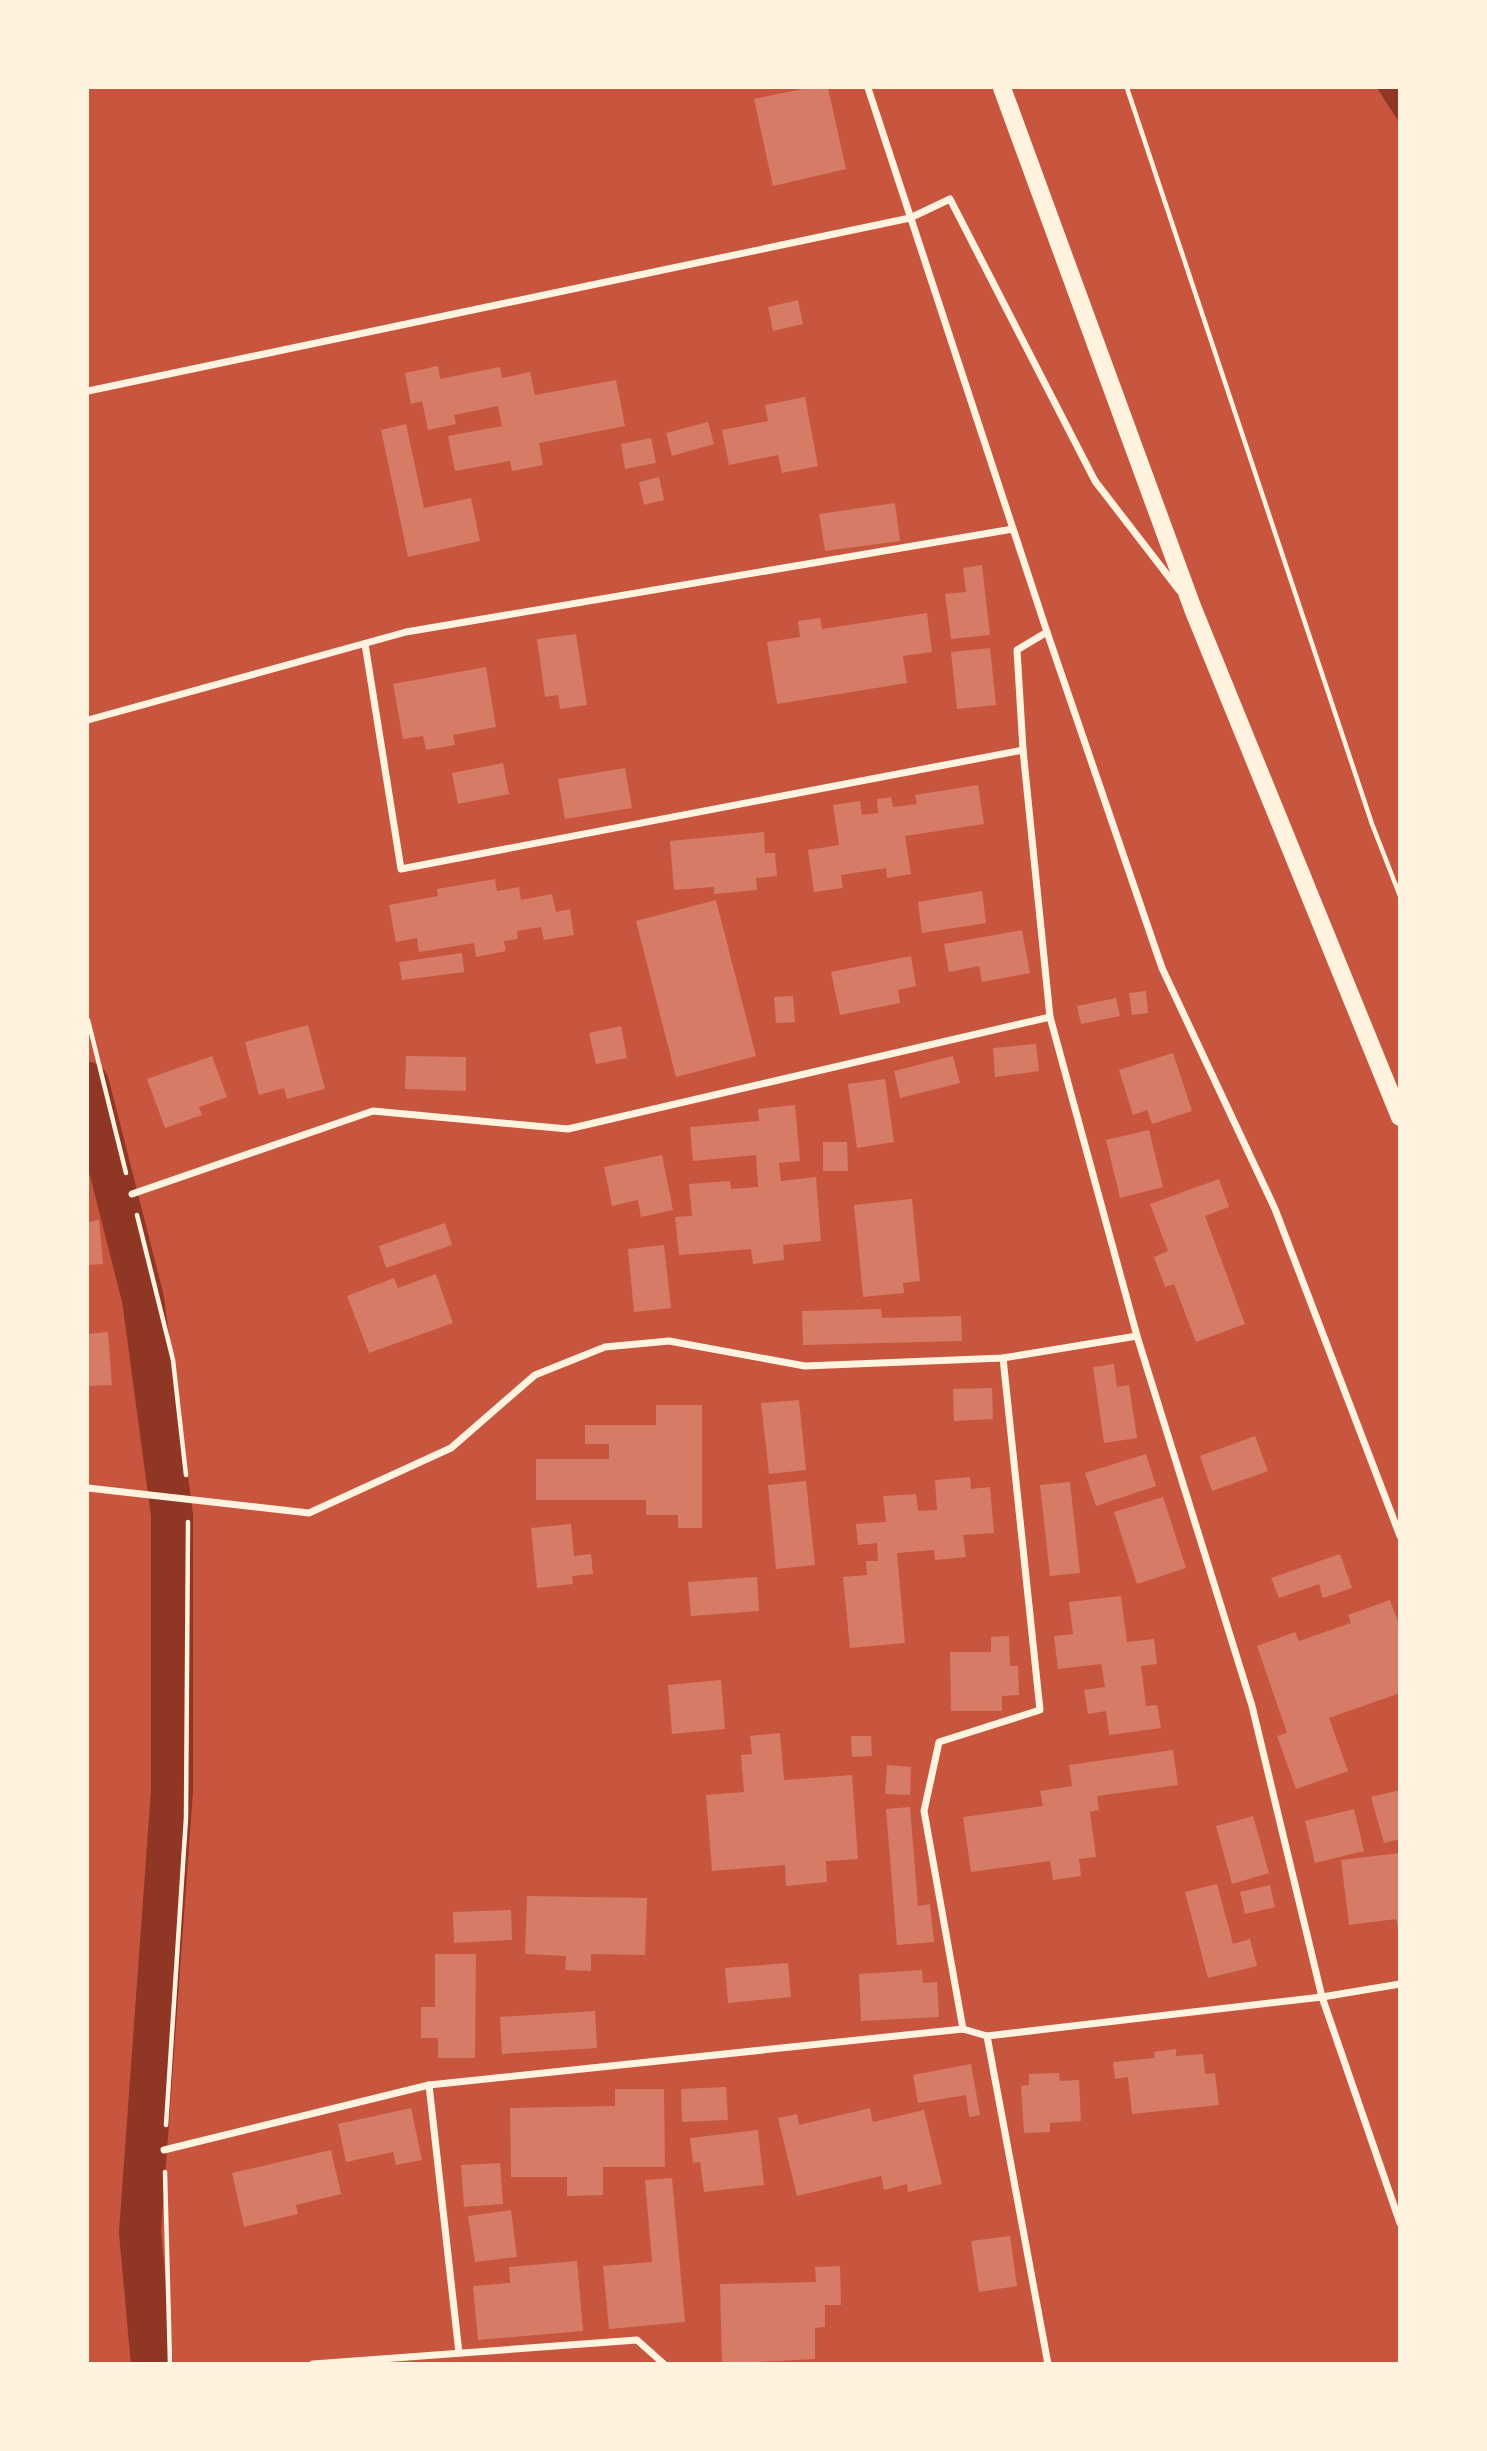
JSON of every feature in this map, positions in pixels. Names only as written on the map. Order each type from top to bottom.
[{"type":"main road","points":[[1002,88],[1193,608],[1399,1117]]},
{"type":"street","points":[[868,88],[1046,632],[1162,968],[1275,1209],[1399,1536]]},
{"type":"street","points":[[88,391],[910,218],[950,199],[1094,481],[1193,608]]},
{"type":"street","points":[[88,720],[406,632],[1013,529]]},
{"type":"street","points":[[1046,632],[1017,650],[1023,750],[1050,1017],[1137,1336],[1252,1706],[1322,1997],[1399,2223]]},
{"type":"street","points":[[365,644],[401,869],[1023,750]]},
{"type":"street","points":[[132,1194],[373,1111],[568,1129],[1050,1017]]},
{"type":"street","points":[[88,1488],[309,1513],[451,1448],[535,1375],[605,1347],[669,1341],[805,1366],[1003,1358],[1137,1336]]},
{"type":"street","points":[[963,2029],[925,1811],[939,1742],[1040,1710],[1003,1358]]},
{"type":"street","points":[[164,2150],[429,2085],[963,2029],[987,2036],[1322,1997],[1399,1984]]},
{"type":"street","points":[[987,2036],[1048,2364]]},
{"type":"street","points":[[429,2085],[459,2353]]},
{"type":"street","points":[[313,2364],[637,2340],[664,2364]]},
{"type":"path","points":[[1127,88],[1372,824],[1399,896]]},
{"type":"path","points":[[88,1020],[173,1360],[188,1500],[186,1818],[164,2150],[170,2364]]},
{"type":"shaded area","points":[[1377,88],[1399,88],[1399,122]]},
{"type":"building","points":[[808,88],[828,88],[846,169],[773,186],[754,99]]},
{"type":"building","points":[[798,300],[803,324],[773,331],[768,307]]},
{"type":"building","points":[[438,366],[440,379],[500,367],[502,378],[530,372],[535,395],[616,380],[625,426],[539,443],[543,465],[512,471],[510,461],[455,471],[448,436],[502,426],[498,406],[454,415],[456,424],[428,430],[422,401],[411,404],[405,373]]},
{"type":"building","points":[[805,397],[818,466],[782,473],[778,455],[729,465],[722,430],[768,421],[765,405]]},
{"type":"building","points":[[708,422],[714,444],[672,456],[666,433]]},
{"type":"building","points":[[406,424],[424,508],[471,498],[480,541],[408,557],[381,430]]},
{"type":"building","points":[[651,438],[656,463],[625,469],[621,444]]},
{"type":"building","points":[[659,477],[664,500],[644,505],[639,482]]},
{"type":"building","points":[[895,503],[900,541],[825,551],[819,514]]},
{"type":"building","points":[[982,565],[990,635],[951,639],[945,594],[966,592],[963,568]]},
{"type":"building","points":[[927,613],[932,652],[903,656],[907,683],[777,704],[767,642],[800,637],[798,621],[820,618],[822,629]]},
{"type":"building","points":[[576,634],[587,705],[560,709],[558,695],[545,697],[537,639]]},
{"type":"building","points":[[990,648],[996,705],[957,709],[951,652]]},
{"type":"building","points":[[486,667],[496,727],[453,735],[455,745],[426,750],[423,736],[403,739],[393,684]]},
{"type":"building","points":[[503,763],[509,794],[458,804],[452,773]]},
{"type":"building","points":[[625,768],[632,808],[565,819],[558,779]]},
{"type":"building","points":[[978,785],[984,824],[905,836],[911,874],[887,878],[886,868],[841,875],[843,888],[814,892],[808,850],[839,845],[833,805],[860,801],[862,815],[878,813],[877,799],[891,797],[893,807],[917,804],[915,795]]},
{"type":"building","points":[[764,832],[765,853],[775,853],[777,876],[756,878],[757,890],[714,894],[714,887],[674,890],[670,841]]},
{"type":"building","points":[[495,879],[497,891],[519,887],[521,900],[552,894],[556,912],[570,909],[574,935],[544,940],[541,927],[517,931],[518,939],[504,941],[506,951],[476,957],[474,943],[419,952],[417,938],[396,942],[389,905],[438,896],[437,889]]},
{"type":"building","points":[[982,891],[986,923],[922,933],[918,902]]},
{"type":"building","points":[[716,900],[756,1056],[676,1077],[636,921]]},
{"type":"building","points":[[1022,930],[1030,973],[982,982],[979,966],[949,972],[944,944]]},
{"type":"building","points":[[462,953],[464,972],[402,980],[399,962]]},
{"type":"building","points":[[911,956],[916,986],[898,990],[900,1003],[840,1015],[831,972]]},
{"type":"building","points":[[1146,991],[1148,1013],[1132,1015],[1129,993]]},
{"type":"building","points":[[793,996],[795,1022],[776,1023],[774,997]]},
{"type":"building","points":[[1116,998],[1120,1016],[1081,1024],[1077,1006]]},
{"type":"building","points":[[308,1025],[325,1089],[287,1099],[284,1088],[259,1095],[245,1042]]},
{"type":"building","points":[[621,1026],[627,1058],[596,1064],[589,1033]]},
{"type":"building","points":[[1036,1044],[1039,1071],[995,1077],[993,1048]]},
{"type":"building","points":[[1173,1053],[1192,1111],[1152,1124],[1147,1110],[1133,1115],[1119,1070]]},
{"type":"building","points":[[212,1056],[227,1097],[199,1107],[202,1115],[165,1128],[147,1079]]},
{"type":"building","points":[[406,1056],[466,1057],[466,1091],[405,1089]]},
{"type":"building","points":[[953,1056],[960,1083],[900,1098],[894,1071]]},
{"type":"building","points":[[885,1079],[894,1142],[857,1148],[848,1084]]},
{"type":"building","points":[[795,1105],[800,1161],[779,1163],[781,1181],[816,1177],[821,1241],[783,1245],[784,1260],[753,1264],[751,1249],[679,1255],[675,1217],[692,1216],[689,1184],[730,1181],[731,1189],[758,1187],[756,1155],[693,1161],[690,1127],[759,1121],[758,1109]]},
{"type":"building","points":[[1149,1130],[1163,1187],[1120,1198],[1106,1140]]},
{"type":"building","points":[[823,1142],[847,1142],[848,1171],[823,1171]]},
{"type":"building","points":[[662,1155],[673,1210],[641,1217],[638,1200],[612,1206],[604,1167]]},
{"type":"building","points":[[1219,1179],[1229,1207],[1205,1216],[1245,1324],[1196,1342],[1174,1284],[1165,1287],[1154,1257],[1168,1251],[1150,1204]]},
{"type":"building","points":[[912,1199],[920,1281],[903,1283],[904,1293],[863,1297],[854,1205]]},
{"type":"building","points":[[99,1220],[103,1264],[88,1265],[88,1222]]},
{"type":"building","points":[[445,1223],[452,1245],[386,1268],[379,1246]]},
{"type":"building","points":[[664,1245],[671,1308],[634,1312],[628,1249]]},
{"type":"building","points":[[436,1274],[453,1323],[369,1353],[347,1296],[394,1278],[398,1288]]},
{"type":"building","points":[[881,1309],[882,1318],[961,1316],[962,1341],[803,1345],[802,1311]]},
{"type":"building","points":[[108,1332],[112,1385],[88,1386],[88,1334]]},
{"type":"building","points":[[1114,1364],[1117,1387],[1129,1385],[1137,1438],[1104,1443],[1093,1367]]},
{"type":"building","points":[[992,1388],[993,1419],[954,1421],[953,1389]]},
{"type":"building","points":[[799,1400],[806,1470],[769,1474],[761,1403]]},
{"type":"building","points":[[656,1405],[702,1405],[702,1528],[678,1528],[678,1515],[646,1515],[646,1500],[536,1500],[536,1459],[609,1459],[609,1444],[585,1444],[585,1425],[656,1425]]},
{"type":"building","points":[[1255,1436],[1268,1471],[1212,1491],[1200,1456]]},
{"type":"building","points":[[1146,1454],[1156,1486],[1096,1506],[1085,1473]]},
{"type":"building","points":[[970,1477],[971,1489],[990,1487],[994,1533],[963,1535],[966,1557],[935,1560],[934,1550],[897,1553],[905,1643],[850,1648],[843,1577],[867,1575],[866,1561],[878,1561],[877,1543],[858,1545],[856,1524],[886,1522],[883,1496],[916,1494],[918,1511],[937,1510],[935,1480]]},
{"type":"building","points":[[806,1481],[815,1565],[776,1569],[768,1485]]},
{"type":"building","points":[[1070,1482],[1080,1573],[1050,1576],[1040,1485]]},
{"type":"building","points":[[1163,1497],[1186,1568],[1137,1584],[1114,1512]]},
{"type":"building","points":[[571,1524],[574,1556],[591,1554],[593,1574],[572,1576],[573,1584],[537,1588],[531,1528]]},
{"type":"building","points":[[1340,1554],[1352,1588],[1323,1598],[1319,1584],[1279,1598],[1271,1578]]},
{"type":"building","points":[[757,1577],[759,1611],[691,1616],[688,1582]]},
{"type":"building","points":[[1121,1596],[1127,1642],[1154,1639],[1157,1664],[1141,1666],[1146,1706],[1157,1705],[1161,1728],[1109,1735],[1106,1711],[1088,1714],[1084,1690],[1105,1687],[1101,1664],[1058,1669],[1054,1636],[1073,1634],[1069,1602]]},
{"type":"building","points":[[1390,1600],[1400,1627],[1400,1693],[1329,1718],[1348,1771],[1296,1789],[1277,1736],[1287,1733],[1257,1646],[1295,1632],[1299,1641],[1351,1623],[1348,1615]]},
{"type":"building","points":[[1009,1636],[1010,1666],[1018,1666],[1019,1695],[1002,1696],[1002,1711],[951,1711],[950,1652],[991,1652],[991,1637]]},
{"type":"building","points":[[721,1680],[725,1729],[672,1734],[668,1685]]},
{"type":"building","points":[[780,1733],[784,1780],[852,1775],[858,1859],[826,1861],[827,1882],[786,1886],[785,1865],[712,1871],[706,1795],[744,1792],[741,1755],[752,1754],[750,1736]]},
{"type":"building","points":[[851,1736],[871,1736],[872,1756],[852,1757]]},
{"type":"building","points":[[1173,1750],[1178,1785],[1097,1796],[1099,1810],[1090,1812],[1096,1857],[1079,1859],[1081,1876],[1053,1880],[1050,1861],[971,1872],[963,1817],[1043,1806],[1040,1791],[1072,1786],[1069,1765]]},
{"type":"building","points":[[887,1765],[911,1767],[910,1795],[885,1794]]},
{"type":"building","points":[[1400,1790],[1400,1839],[1384,1843],[1371,1797]]},
{"type":"building","points":[[910,1807],[918,1906],[930,1904],[934,1942],[897,1945],[886,1809]]},
{"type":"building","points":[[1354,1809],[1364,1851],[1315,1863],[1305,1821]]},
{"type":"building","points":[[1253,1816],[1269,1873],[1232,1884],[1216,1826]]},
{"type":"building","points":[[1400,1853],[1400,1936],[1396,1919],[1349,1925],[1341,1860]]},
{"type":"building","points":[[1217,1884],[1233,1944],[1250,1939],[1257,1966],[1208,1978],[1185,1892]]},
{"type":"building","points":[[1270,1885],[1275,1907],[1245,1914],[1240,1892]]},
{"type":"building","points":[[527,1896],[647,1898],[645,1955],[591,1954],[591,1971],[565,1970],[566,1956],[525,1954]]},
{"type":"building","points":[[511,1910],[512,1940],[454,1943],[453,1912]]},
{"type":"building","points":[[435,1954],[476,1954],[475,2058],[438,2058],[438,2038],[421,2038],[421,2007],[435,2007]]},
{"type":"building","points":[[788,1963],[791,1997],[728,2003],[725,1968]]},
{"type":"building","points":[[922,1970],[923,1983],[937,1982],[939,2017],[861,2021],[859,1974]]},
{"type":"building","points":[[595,2011],[597,2048],[502,2054],[500,2017]]},
{"type":"building","points":[[1176,2049],[1176,2056],[1203,2054],[1205,2074],[1215,2073],[1219,2105],[1132,2114],[1128,2077],[1115,2079],[1113,2062],[1155,2058],[1154,2052]]},
{"type":"building","points":[[971,2064],[980,2115],[969,2117],[966,2095],[918,2103],[913,2075]]},
{"type":"building","points":[[1059,2073],[1060,2081],[1079,2080],[1081,2121],[1050,2123],[1050,2132],[1024,2133],[1021,2086],[1029,2085],[1029,2074]]},
{"type":"building","points":[[726,2087],[728,2120],[682,2122],[681,2089]]},
{"type":"building","points":[[615,2089],[664,2089],[665,2167],[603,2167],[603,2195],[567,2196],[567,2177],[511,2177],[510,2108],[615,2106]]},
{"type":"building","points":[[411,2108],[422,2160],[396,2165],[393,2152],[346,2162],[338,2124]]},
{"type":"building","points":[[870,2108],[873,2122],[924,2110],[942,2184],[908,2192],[907,2184],[884,2190],[881,2176],[797,2196],[778,2118],[797,2114],[799,2125]]},
{"type":"building","points":[[758,2130],[764,2185],[704,2192],[700,2162],[693,2163],[690,2138]]},
{"type":"building","points":[[331,2150],[341,2194],[296,2205],[298,2214],[244,2227],[232,2173]]},
{"type":"building","points":[[500,2163],[503,2204],[464,2207],[461,2165]]},
{"type":"building","points":[[672,2178],[685,2322],[609,2329],[603,2266],[652,2262],[645,2180]]},
{"type":"building","points":[[511,2210],[517,2257],[475,2262],[468,2216]]},
{"type":"building","points":[[1010,2236],[1017,2286],[979,2292],[971,2241]]},
{"type":"building","points":[[577,2261],[583,2331],[478,2340],[473,2286],[510,2283],[509,2267]]},
{"type":"building","points":[[840,2266],[841,2305],[825,2305],[825,2327],[815,2328],[815,2359],[722,2364],[720,2284],[816,2282],[815,2267]]},
{"type":"waterway","points":[[88,1083],[143,1299],[172,1515],[172,1791],[140,2232],[152,2364]]}]
